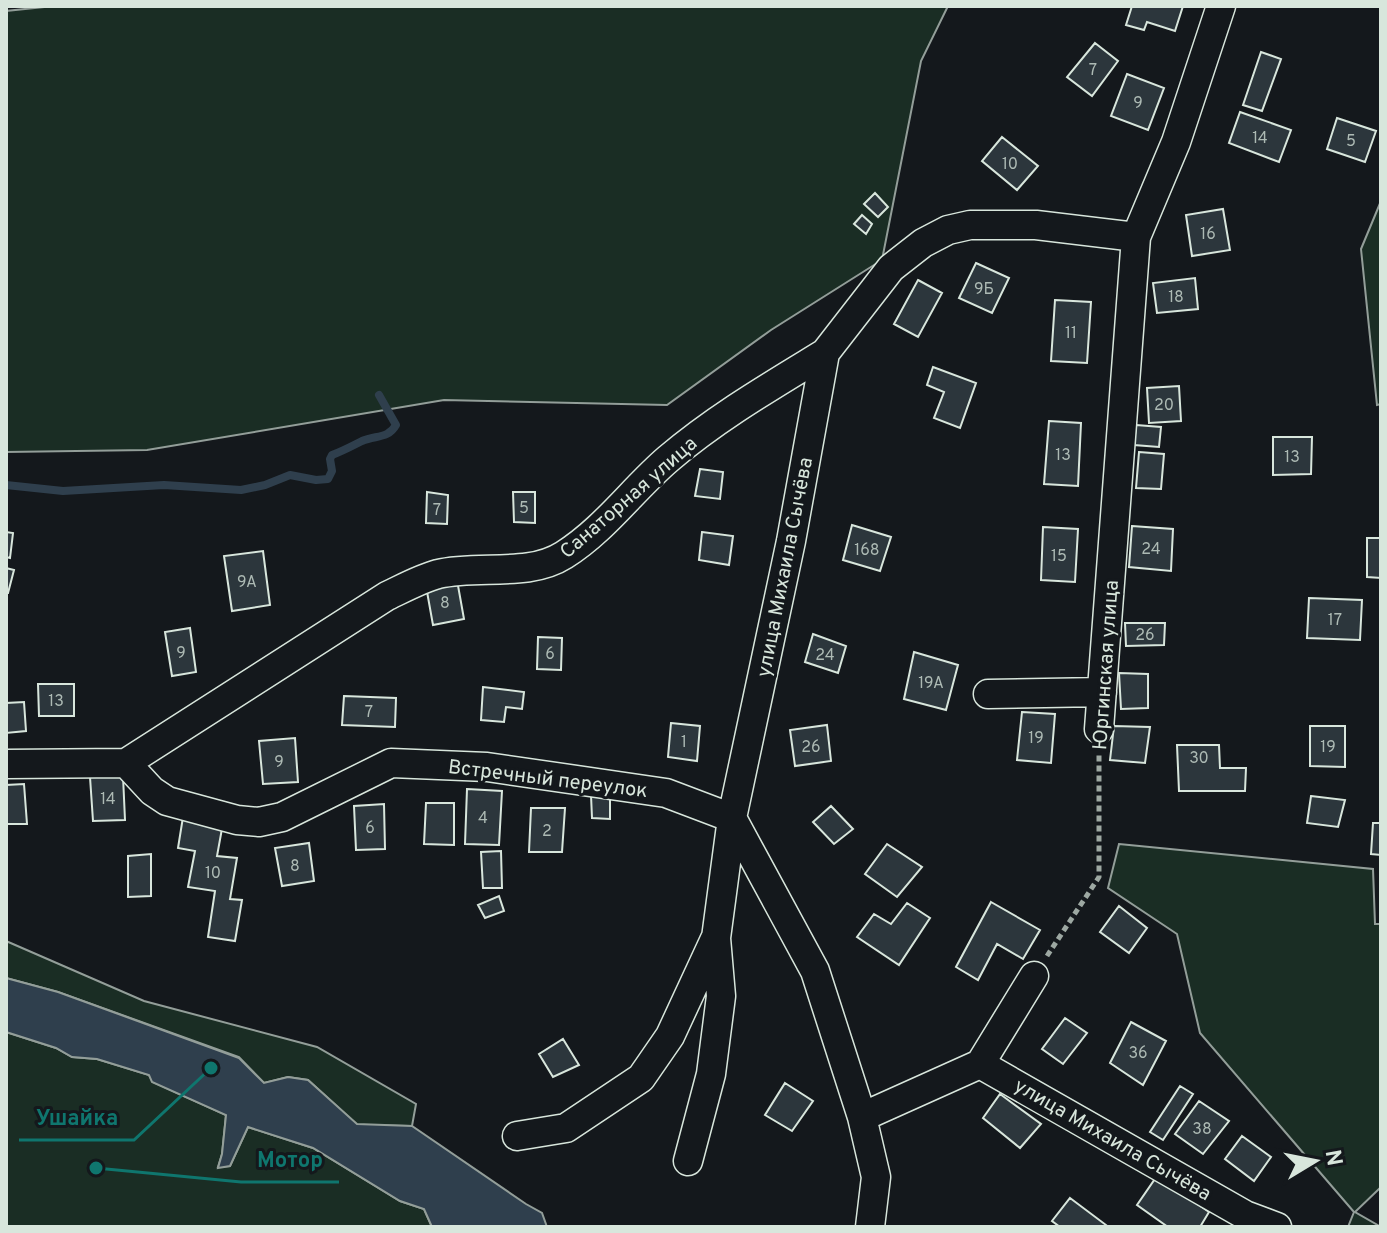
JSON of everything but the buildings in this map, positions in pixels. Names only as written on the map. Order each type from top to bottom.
[{"type":"street","name":"Юргинская улица","points":[[1099,729],[1136,237],[1176,142],[1221,6]]},
{"type":"street","name":"улица Михаила Сычёва","points":[[716,938],[732,818],[791,541],[825,353],[891,268],[923,243],[948,230],[970,225],[1036,225],[1136,237]]},
{"type":"street","name":"Санаторная улица","points":[[126,763],[192,718],[412,583],[439,573],[542,565],[563,556],[582,542],[667,459],[739,405],[825,353]]},
{"type":"street","points":[[988,694],[1102,692]]},
{"type":"street","points":[[6,764],[126,763]]},
{"type":"street","name":"Встречный переулок","points":[[126,763],[152,791],[167,801],[237,820],[259,822],[282,817],[391,763],[487,767],[666,793],[732,818]]},
{"type":"street","points":[[732,818],[815,971],[862,1117],[876,1177],[870,1227]]},
{"type":"street","points":[[517,1136],[566,1128],[641,1078],[670,1036],[716,938]]},
{"type":"street","points":[[688,1161],[711,1074],[721,996],[716,938]]},
{"type":"street","points":[[862,1117],[980,1064],[1034,976]]},
{"type":"street","name":"улица Михаила Сычёва","points":[[980,1064],[1245,1215],[1277,1227]]},
{"type":"path","name":"Юргинская улица","points":[[1034,976],[1099,877],[1099,729]]},
{"type":"green space","points":[[54,6],[948,6],[921,61],[882,260],[771,330],[667,405],[444,400],[147,450],[6,452],[6,11]]},
{"type":"green space","points":[[1381,201],[1381,404],[1377,405],[1361,249]]},
{"type":"green space","points":[[1119,844],[1373,869],[1375,924],[1381,924],[1381,1187],[1355,1212],[1381,1227],[1348,1227],[1354,1212],[1200,1033],[1177,934],[1108,888]]},
{"type":"green space","points":[[6,941],[144,1001],[317,1047],[416,1104],[412,1126],[357,1125],[308,1080],[288,1077],[264,1083],[239,1057],[58,992],[6,978]]},
{"type":"green space","points":[[6,1032],[56,1048],[72,1057],[97,1059],[149,1075],[153,1082],[226,1115],[218,1167],[230,1166],[248,1127],[313,1148],[400,1201],[424,1209],[432,1227],[6,1227]]},
{"type":"water","points":[[6,978],[58,992],[239,1058],[264,1083],[288,1077],[308,1080],[357,1124],[412,1126],[542,1213],[547,1227],[432,1227],[424,1209],[400,1201],[313,1148],[248,1127],[230,1166],[218,1168],[226,1115],[152,1082],[149,1075],[97,1059],[72,1057],[56,1048],[6,1032]]},
{"type":"waterway","points":[[6,485],[63,491],[164,485],[241,490],[290,475],[328,479],[332,471],[332,455],[362,441],[385,435],[396,425],[379,395]]},
{"type":"place","name":"Ушайка","points":[[211,1068]]},
{"type":"place","name":"Мотор","points":[[96,1168]]}]
